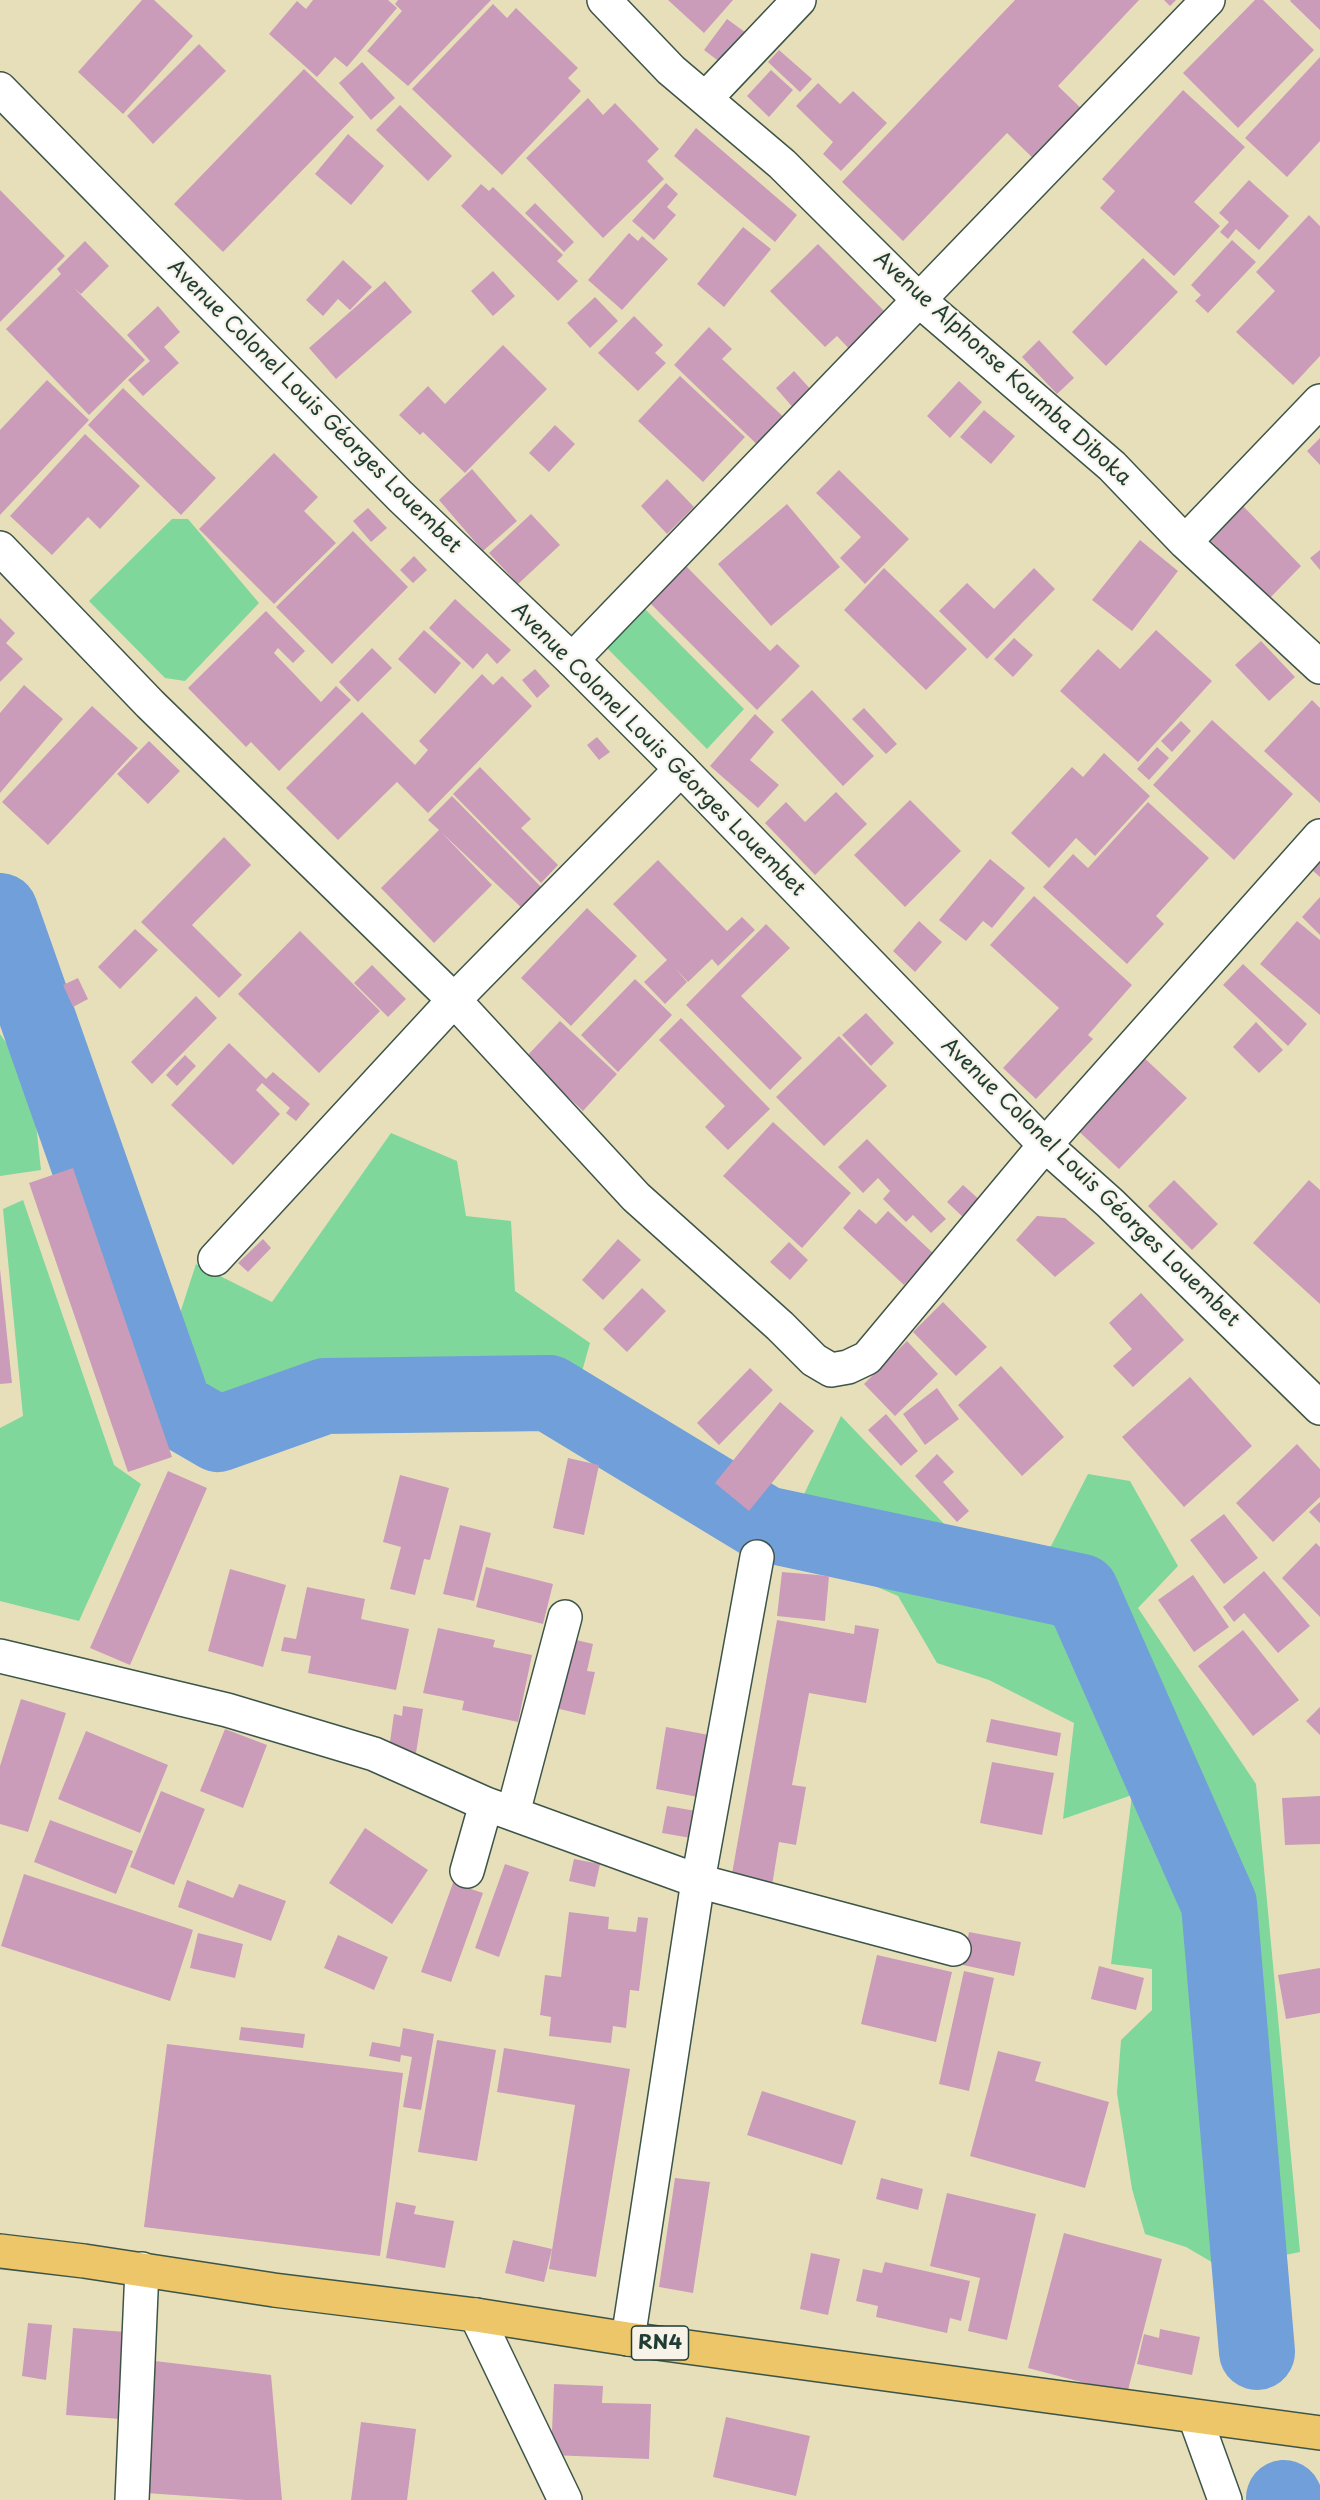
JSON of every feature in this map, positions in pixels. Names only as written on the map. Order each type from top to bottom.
[{"type":"highway","name":"RN4","points":[[0,2251],[1320,2433]]},
{"type":"street","name":"Avenue Alphonse Koumba Diboka","points":[[604,0],[671,70],[782,164],[920,301],[1112,466],[1185,542],[1320,667]]},
{"type":"street","points":[[706,98],[799,0]]},
{"type":"street","points":[[572,660],[1208,0]]},
{"type":"street","name":"Avenue Colonel Louis Géorges Louembet","points":[[0,90],[400,496],[572,660],[681,769],[1045,1145],[1110,1203],[1320,1408]]},
{"type":"street","points":[[1185,542],[1320,401]]},
{"type":"street","points":[[0,548],[150,704],[454,1000],[636,1197],[780,1326],[814,1360],[831,1370],[848,1367],[867,1358],[1045,1145],[1320,836]]},
{"type":"street","points":[[215,1258],[454,1000],[681,769]]},
{"type":"street","points":[[628,2339],[698,1881],[758,1557]]},
{"type":"street","points":[[466,1871],[500,1809],[565,1617]]},
{"type":"street","points":[[0,1656],[227,1710],[374,1754],[500,1809],[698,1881],[954,1949]]},
{"type":"street","points":[[132,2500],[142,2269]]},
{"type":"street","points":[[476,2315],[565,2500]]},
{"type":"street","points":[[1195,2416],[1225,2500]]},
{"type":"green space","points":[[172,519],[188,519],[259,603],[185,681],[165,678],[89,601]]},
{"type":"green space","points":[[642,606],[744,709],[707,749],[607,648]]},
{"type":"green space","points":[[0,1034],[31,1078],[41,1170],[0,1176]]},
{"type":"green space","points":[[391,1133],[457,1161],[466,1216],[511,1221],[515,1291],[590,1343],[581,1375],[485,1362],[355,1370],[234,1416],[171,1341],[196,1264],[272,1302]]},
{"type":"green space","points":[[23,1200],[114,1465],[141,1484],[79,1621],[0,1601],[0,1428],[23,1416],[3,1209]]},
{"type":"green space","points":[[841,1416],[969,1550],[1004,1561],[1051,1546],[1088,1474],[1130,1481],[1178,1566],[1138,1608],[1256,1784],[1300,2252],[1222,2268],[1186,2247],[1145,2234],[1132,2189],[1117,2093],[1121,2040],[1152,2010],[1152,1969],[1111,1964],[1132,1795],[1063,1819],[1074,1723],[989,1680],[937,1663],[898,1596],[780,1545]]},
{"type":"building","points":[[142,0],[154,0],[193,36],[123,114],[78,72]]},
{"type":"building","points":[[313,0],[388,0],[397,8],[347,67],[335,57],[317,77],[269,34],[297,1],[306,9]]},
{"type":"building","points":[[398,0],[491,0],[408,86],[367,51],[402,11],[395,4]]},
{"type":"building","points":[[668,0],[733,0],[704,33]]},
{"type":"building","points":[[1015,0],[1139,0],[1058,86],[1086,113],[1039,164],[1007,133],[903,241],[842,182]]},
{"type":"building","points":[[1164,0],[1176,0],[1170,6]]},
{"type":"building","points":[[1255,0],[1263,0],[1314,50],[1238,128],[1183,73]]},
{"type":"building","points":[[1320,0],[1320,30],[1290,1]]},
{"type":"building","points":[[493,4],[507,18],[516,8],[578,68],[568,78],[581,91],[502,175],[412,89]]},
{"type":"building","points":[[727,19],[749,35],[725,66],[704,50]]},
{"type":"building","points":[[199,44],[226,71],[153,144],[127,116]]},
{"type":"building","points":[[779,50],[812,79],[800,92],[768,62]]},
{"type":"building","points":[[1320,57],[1320,141],[1287,177],[1245,138]]},
{"type":"building","points":[[362,62],[395,98],[371,120],[339,83]]},
{"type":"building","points":[[304,69],[354,117],[223,252],[174,204]]},
{"type":"building","points":[[771,70],[793,90],[769,117],[747,96]]},
{"type":"building","points":[[818,83],[840,104],[853,91],[887,123],[841,171],[823,154],[833,142],[796,106]]},
{"type":"building","points":[[1183,90],[1245,147],[1194,202],[1220,226],[1174,276],[1100,208],[1115,191],[1102,179]]},
{"type":"building","points":[[588,98],[603,115],[615,103],[659,149],[647,161],[664,179],[603,238],[526,158]]},
{"type":"building","points":[[400,105],[452,156],[428,181],[376,130]]},
{"type":"building","points":[[696,128],[797,215],[775,242],[674,156]]},
{"type":"building","points":[[348,134],[384,166],[351,205],[315,174]]},
{"type":"building","points":[[1249,180],[1289,216],[1259,250],[1236,229],[1228,239],[1220,232],[1229,222],[1219,213]]},
{"type":"building","points":[[666,183],[678,194],[667,207],[676,215],[654,240],[632,221]]},
{"type":"building","points":[[481,184],[489,191],[493,187],[563,255],[557,261],[578,281],[558,301],[461,206]]},
{"type":"building","points":[[0,190],[65,256],[0,322]]},
{"type":"building","points":[[535,203],[574,242],[564,252],[525,213]]},
{"type":"building","points":[[1309,215],[1320,226],[1320,356],[1293,385],[1236,332],[1275,291],[1256,272]]},
{"type":"building","points":[[743,227],[771,249],[724,307],[697,284]]},
{"type":"building","points":[[629,233],[638,241],[642,236],[668,259],[622,310],[588,280]]},
{"type":"building","points":[[1232,240],[1256,262],[1208,313],[1195,301],[1201,295],[1191,285]]},
{"type":"building","points":[[85,241],[109,266],[81,294],[74,288],[145,360],[89,415],[6,329],[61,274],[57,269]]},
{"type":"building","points":[[818,244],[893,320],[852,352],[837,336],[825,347],[770,291]]},
{"type":"building","points":[[1143,258],[1178,292],[1106,366],[1072,332]]},
{"type":"building","points":[[343,260],[372,287],[350,310],[338,299],[323,316],[306,300]]},
{"type":"building","points":[[493,271],[515,296],[493,316],[471,291]]},
{"type":"building","points":[[385,281],[412,312],[336,379],[309,348]]},
{"type":"building","points":[[595,297],[618,321],[590,348],[567,323]]},
{"type":"building","points":[[158,306],[180,332],[164,347],[179,363],[143,396],[128,380],[150,361],[127,335]]},
{"type":"building","points":[[634,316],[663,345],[655,353],[666,363],[638,391],[598,353]]},
{"type":"building","points":[[709,327],[732,349],[722,359],[792,425],[766,453],[674,365]]},
{"type":"building","points":[[1039,340],[1074,378],[1057,394],[1022,357]]},
{"type":"building","points":[[503,345],[547,389],[465,473],[423,432],[420,435],[399,415],[428,386],[445,404]]},
{"type":"building","points":[[794,371],[814,393],[795,410],[776,388]]},
{"type":"building","points":[[680,376],[745,437],[703,482],[638,421]]},
{"type":"building","points":[[47,380],[89,420],[0,515],[0,430]]},
{"type":"building","points":[[959,381],[982,402],[950,438],[927,416]]},
{"type":"building","points":[[123,388],[216,478],[181,515],[88,425]]},
{"type":"building","points":[[984,410],[1015,436],[991,464],[960,437]]},
{"type":"building","points":[[555,425],[575,444],[549,472],[529,453]]},
{"type":"building","points":[[85,434],[140,486],[100,529],[88,517],[52,555],[10,516]]},
{"type":"building","points":[[1320,438],[1320,465],[1307,451]]},
{"type":"building","points":[[274,453],[318,497],[304,511],[336,543],[274,604],[199,529]]},
{"type":"building","points":[[472,469],[517,521],[483,551],[439,500]]},
{"type":"building","points":[[839,470],[909,539],[865,584],[840,558],[861,537],[816,493]]},
{"type":"building","points":[[667,479],[694,507],[667,534],[641,506]]},
{"type":"building","points":[[787,504],[840,567],[771,626],[718,564]]},
{"type":"building","points":[[1243,506],[1301,566],[1269,599],[1209,539]]},
{"type":"building","points":[[368,508],[387,528],[371,542],[353,521]]},
{"type":"building","points":[[531,514],[560,545],[518,584],[489,553]]},
{"type":"building","points":[[353,531],[408,587],[332,664],[276,607]]},
{"type":"building","points":[[1140,540],[1178,571],[1132,631],[1092,600]]},
{"type":"building","points":[[1320,550],[1320,570],[1310,558]]},
{"type":"building","points":[[414,556],[427,570],[413,583],[400,570]]},
{"type":"building","points":[[682,562],[770,651],[777,644],[800,666],[757,710],[646,599]]},
{"type":"building","points":[[884,568],[967,649],[926,690],[844,610]]},
{"type":"building","points":[[1034,568],[1055,589],[987,659],[939,611],[967,583],[994,609]]},
{"type":"building","points":[[455,599],[511,650],[497,664],[487,653],[473,669],[429,628]]},
{"type":"building","points":[[266,611],[305,651],[293,663],[278,648],[274,653],[321,702],[336,686],[351,700],[279,771],[251,742],[246,747],[188,688]]},
{"type":"building","points":[[0,618],[15,633],[6,643],[23,659],[0,682]]},
{"type":"building","points":[[424,630],[461,663],[435,694],[398,659]]},
{"type":"building","points":[[1156,630],[1212,681],[1138,762],[1060,691],[1098,649],[1120,669]]},
{"type":"building","points":[[1014,638],[1033,655],[1013,677],[994,659]]},
{"type":"building","points":[[1261,641],[1295,677],[1269,701],[1235,665]]},
{"type":"building","points":[[372,648],[392,668],[358,702],[339,682]]},
{"type":"building","points":[[535,669],[550,686],[537,698],[522,680]]},
{"type":"building","points":[[482,674],[493,685],[502,676],[532,706],[428,813],[397,782],[338,840],[286,788],[362,712],[415,765],[428,750],[419,741]]},
{"type":"building","points":[[24,685],[63,719],[0,793],[0,713]]},
{"type":"building","points":[[812,690],[874,756],[843,786],[781,720]]},
{"type":"building","points":[[1312,700],[1320,708],[1320,803],[1264,751]]},
{"type":"building","points":[[92,706],[138,748],[48,845],[2,802]]},
{"type":"building","points":[[864,708],[897,744],[886,754],[852,719]]},
{"type":"building","points":[[755,714],[774,732],[750,760],[779,785],[758,808],[710,766]]},
{"type":"building","points":[[1212,720],[1293,794],[1234,860],[1153,785]]},
{"type":"building","points":[[1181,721],[1191,731],[1172,752],[1161,741]]},
{"type":"building","points":[[597,737],[610,752],[599,760],[587,745]]},
{"type":"building","points":[[149,741],[180,771],[148,804],[117,774]]},
{"type":"building","points":[[1157,747],[1169,758],[1149,780],[1137,769]]},
{"type":"building","points":[[1104,753],[1150,796],[1095,856],[1076,838],[1049,868],[1011,833],[1072,767],[1083,777]]},
{"type":"building","points":[[480,767],[531,819],[521,828],[558,865],[541,883],[453,794]]},
{"type":"building","points":[[836,792],[867,824],[815,875],[765,823],[786,802],[805,822]]},
{"type":"building","points":[[452,796],[543,889],[524,910],[442,833],[492,885],[434,943],[381,888],[439,830],[428,820]]},
{"type":"building","points":[[910,800],[961,851],[905,907],[854,855]]},
{"type":"building","points":[[1148,802],[1209,858],[1156,916],[1164,924],[1127,964],[1043,887],[1073,854],[1088,868]]},
{"type":"building","points":[[224,837],[251,865],[192,925],[242,975],[219,998],[141,922]]},
{"type":"building","points":[[990,859],[1025,888],[992,928],[983,921],[966,941],[939,920]]},
{"type":"building","points":[[658,860],[727,931],[742,917],[755,930],[718,966],[712,959],[688,982],[675,968],[687,982],[665,1004],[644,982],[667,960],[613,904]]},
{"type":"building","points":[[1320,861],[1320,877],[1312,870]]},
{"type":"building","points":[[1034,896],[1132,985],[1088,1035],[1093,1039],[1036,1099],[1003,1068],[1059,1008],[990,945]]},
{"type":"building","points":[[1320,897],[1320,935],[1302,917]]},
{"type":"building","points":[[587,908],[637,956],[571,1026],[521,978]]},
{"type":"building","points":[[919,921],[942,942],[915,972],[893,951]]},
{"type":"building","points":[[1297,921],[1320,940],[1320,1015],[1260,964]]},
{"type":"building","points":[[766,924],[790,948],[741,996],[802,1058],[770,1090],[686,1005]]},
{"type":"building","points":[[135,929],[158,950],[120,989],[98,967]]},
{"type":"building","points":[[300,931],[380,1011],[319,1073],[238,994]]},
{"type":"building","points":[[1243,964],[1307,1024],[1288,1046],[1223,985]]},
{"type":"building","points":[[372,965],[406,999],[388,1017],[354,983]]},
{"type":"building","points":[[78,978],[88,999],[73,1007],[63,985]]},
{"type":"building","points":[[635,979],[672,1015],[618,1072],[581,1035]]},
{"type":"building","points":[[196,996],[217,1018],[152,1084],[131,1062]]},
{"type":"building","points":[[866,1013],[894,1043],[871,1066],[842,1035]]},
{"type":"building","points":[[681,1018],[770,1109],[728,1150],[705,1127],[725,1106],[659,1040]]},
{"type":"building","points":[[560,1021],[617,1074],[583,1111],[526,1057]]},
{"type":"building","points":[[1256,1022],[1283,1050],[1259,1073],[1233,1047]]},
{"type":"building","points":[[839,1036],[887,1086],[824,1146],[776,1097]]},
{"type":"building","points":[[229,1043],[266,1079],[273,1072],[310,1104],[296,1121],[286,1113],[290,1108],[262,1083],[256,1090],[280,1114],[233,1165],[171,1105]]},
{"type":"building","points":[[1139,1053],[1187,1098],[1119,1169],[1071,1124]]},
{"type":"building","points":[[185,1055],[196,1066],[177,1086],[166,1075]]},
{"type":"building","points":[[773,1122],[851,1193],[802,1248],[723,1176]]},
{"type":"building","points":[[867,1139],[946,1219],[931,1233],[913,1215],[906,1222],[883,1199],[890,1191],[878,1178],[863,1193],[838,1167]]},
{"type":"building","points":[[73,1168],[172,1457],[128,1472],[29,1183]]},
{"type":"building","points":[[1174,1180],[1218,1224],[1192,1250],[1148,1206]]},
{"type":"building","points":[[1309,1180],[1320,1190],[1320,1304],[1253,1243]]},
{"type":"building","points":[[963,1185],[981,1201],[965,1219],[947,1202]]},
{"type":"building","points":[[859,1209],[876,1224],[888,1211],[933,1253],[904,1285],[843,1228]]},
{"type":"building","points":[[1037,1216],[1065,1218],[1095,1243],[1055,1277],[1016,1240]]},
{"type":"building","points":[[263,1239],[271,1248],[248,1272],[238,1263]]},
{"type":"building","points":[[618,1239],[641,1260],[603,1300],[582,1280]]},
{"type":"building","points":[[789,1242],[808,1260],[790,1280],[770,1262]]},
{"type":"building","points":[[0,1269],[12,1383],[0,1384]]},
{"type":"building","points":[[642,1288],[666,1311],[627,1352],[603,1329]]},
{"type":"building","points":[[1141,1293],[1184,1340],[1133,1387],[1113,1366],[1132,1349],[1109,1323]]},
{"type":"building","points":[[943,1302],[987,1347],[956,1376],[913,1332]]},
{"type":"building","points":[[907,1341],[938,1374],[895,1416],[864,1384]]},
{"type":"building","points":[[1001,1366],[1064,1437],[1022,1476],[958,1405]]},
{"type":"building","points":[[750,1368],[773,1390],[719,1445],[697,1423]]},
{"type":"building","points":[[1190,1377],[1252,1446],[1184,1507],[1122,1437]]},
{"type":"building","points":[[937,1388],[959,1419],[925,1445],[903,1414]]},
{"type":"building","points":[[780,1402],[814,1431],[749,1511],[715,1483]]},
{"type":"building","points":[[886,1414],[918,1451],[901,1466],[868,1430]]},
{"type":"building","points":[[1297,1444],[1320,1469],[1320,1497],[1273,1542],[1236,1503]]},
{"type":"building","points":[[937,1454],[954,1472],[943,1482],[969,1511],[957,1522],[915,1476]]},
{"type":"building","points":[[568,1458],[599,1465],[584,1535],[553,1528]]},
{"type":"building","points":[[168,1471],[207,1488],[130,1665],[90,1648]]},
{"type":"building","points":[[400,1475],[449,1488],[430,1560],[424,1559],[415,1595],[390,1589],[401,1547],[383,1542]]},
{"type":"building","points":[[1320,1502],[1320,1523],[1309,1512]]},
{"type":"building","points":[[1224,1514],[1258,1558],[1224,1584],[1190,1540]]},
{"type":"building","points":[[460,1525],[491,1533],[474,1601],[443,1594]]},
{"type":"building","points":[[1316,1543],[1320,1547],[1320,1617],[1282,1578]]},
{"type":"building","points":[[486,1567],[553,1584],[543,1624],[476,1607]]},
{"type":"building","points":[[230,1569],[286,1585],[263,1667],[208,1651]]},
{"type":"building","points":[[1264,1571],[1310,1626],[1278,1653],[1244,1613],[1234,1622],[1223,1607]]},
{"type":"building","points":[[782,1572],[829,1576],[825,1621],[777,1616]]},
{"type":"building","points":[[1193,1575],[1229,1627],[1194,1652],[1158,1600]]},
{"type":"building","points":[[307,1587],[365,1599],[361,1619],[409,1629],[396,1690],[308,1673],[311,1656],[281,1651],[284,1637],[296,1639]]},
{"type":"building","points":[[777,1620],[854,1634],[855,1625],[879,1629],[866,1703],[809,1693],[792,1785],[806,1787],[796,1845],[779,1842],[771,1892],[730,1885]]},
{"type":"building","points":[[438,1628],[495,1640],[493,1647],[532,1655],[518,1722],[462,1710],[464,1701],[423,1693]]},
{"type":"building","points":[[1243,1630],[1299,1700],[1253,1736],[1198,1666]]},
{"type":"building","points":[[568,1638],[593,1644],[587,1671],[595,1672],[585,1715],[551,1707]]},
{"type":"building","points":[[21,1699],[66,1713],[28,1832],[0,1824],[0,1766]]},
{"type":"building","points":[[403,1706],[423,1709],[416,1753],[389,1749],[394,1714],[402,1716]]},
{"type":"building","points":[[1320,1707],[1320,1735],[1306,1721]]},
{"type":"building","points":[[991,1719],[1061,1733],[1057,1756],[986,1742]]},
{"type":"building","points":[[666,1727],[709,1735],[698,1797],[656,1789]]},
{"type":"building","points":[[225,1729],[267,1745],[243,1808],[200,1791]]},
{"type":"building","points":[[86,1731],[168,1765],[140,1833],[58,1799]]},
{"type":"building","points":[[992,1762],[1054,1773],[1042,1835],[980,1823]]},
{"type":"building","points":[[161,1791],[205,1809],[174,1885],[130,1867]]},
{"type":"building","points":[[1320,1796],[1320,1844],[1285,1845],[1282,1798]]},
{"type":"building","points":[[667,1806],[696,1811],[691,1838],[662,1833]]},
{"type":"building","points":[[50,1820],[133,1851],[116,1894],[34,1862]]},
{"type":"building","points":[[365,1828],[428,1870],[392,1924],[329,1883]]},
{"type":"building","points":[[574,1859],[600,1864],[595,1887],[569,1881]]},
{"type":"building","points":[[505,1864],[529,1872],[499,1957],[475,1948]]},
{"type":"building","points":[[24,1874],[193,1930],[170,2001],[1,1946]]},
{"type":"building","points":[[187,1880],[233,1898],[239,1884],[286,1901],[271,1941],[178,1907]]},
{"type":"building","points":[[453,1883],[483,1893],[451,1982],[421,1972]]},
{"type":"building","points":[[569,1912],[609,1917],[608,1929],[636,1932],[638,1917],[648,1918],[639,1991],[630,1990],[626,2028],[613,2026],[611,2043],[549,2036],[551,2017],[540,2015],[545,1975],[561,1977]]},
{"type":"building","points":[[969,1932],[1021,1942],[1014,1976],[963,1965]]},
{"type":"building","points":[[198,1933],[243,1944],[235,1978],[190,1968]]},
{"type":"building","points":[[338,1935],[388,1957],[374,1990],[324,1968]]},
{"type":"building","points":[[877,1955],[952,1972],[936,2042],[861,2024]]},
{"type":"building","points":[[1099,1966],[1144,1978],[1136,2010],[1091,1999]]},
{"type":"building","points":[[1320,1968],[1320,2013],[1286,2019],[1278,1975]]},
{"type":"building","points":[[964,1971],[994,1978],[969,2091],[939,2084]]},
{"type":"building","points":[[241,2027],[305,2034],[303,2048],[239,2040]]},
{"type":"building","points":[[403,2028],[434,2034],[421,2110],[403,2107],[412,2057],[401,2055],[400,2062],[369,2056],[372,2042],[400,2047]]},
{"type":"building","points":[[437,2040],[496,2050],[477,2161],[418,2152]]},
{"type":"building","points":[[167,2044],[403,2073],[380,2256],[144,2227]]},
{"type":"building","points":[[504,2048],[630,2069],[596,2277],[549,2269],[575,2105],[497,2092]]},
{"type":"building","points":[[998,2051],[1041,2062],[1035,2081],[1109,2102],[1085,2188],[970,2156]]},
{"type":"building","points":[[762,2091],[856,2121],[842,2165],[747,2135]]},
{"type":"building","points":[[675,2178],[710,2182],[693,2293],[659,2287]]},
{"type":"building","points":[[881,2178],[923,2189],[918,2210],[876,2199]]},
{"type":"building","points":[[947,2193],[1036,2214],[1007,2340],[968,2331],[980,2278],[930,2266]]},
{"type":"building","points":[[396,2202],[416,2206],[414,2214],[454,2221],[445,2268],[386,2258]]},
{"type":"building","points":[[1064,2233],[1162,2259],[1127,2394],[1028,2368]]},
{"type":"building","points":[[513,2240],[552,2249],[544,2282],[505,2273]]},
{"type":"building","points":[[811,2253],[840,2259],[828,2315],[800,2309]]},
{"type":"building","points":[[885,2262],[970,2281],[961,2321],[950,2318],[947,2333],[876,2317],[878,2306],[856,2301],[863,2269],[882,2273]]},
{"type":"building","points":[[28,2323],[52,2325],[46,2380],[22,2376]]},
{"type":"building","points":[[73,2328],[126,2332],[120,2419],[66,2415]]},
{"type":"building","points":[[1160,2329],[1200,2337],[1192,2375],[1137,2364],[1144,2334],[1159,2338]]},
{"type":"building","points":[[155,2361],[271,2375],[282,2500],[245,2500],[146,2493]]},
{"type":"building","points":[[554,2384],[603,2386],[602,2403],[651,2404],[649,2459],[551,2455]]},
{"type":"building","points":[[726,2417],[810,2436],[796,2496],[713,2477]]},
{"type":"building","points":[[361,2422],[416,2429],[407,2500],[351,2500]]},
{"type":"waterway","points":[[0,911],[175,1409],[218,1434],[325,1396],[549,1393],[765,1524],[1081,1592],[1219,1904],[1257,2352]]}]
